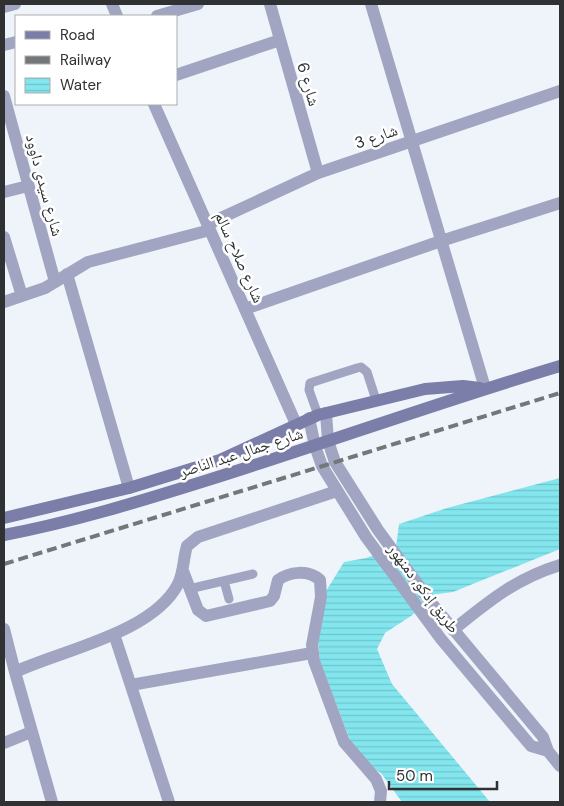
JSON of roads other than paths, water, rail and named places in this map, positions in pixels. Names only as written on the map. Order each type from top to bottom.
[{"type":"main road","name":"شارع جمال عبد الناصر","points":[[4,535],[133,503],[315,446],[485,388],[560,366]]},
{"type":"main road","name":"شارع جمال عبد الناصر","points":[[4,518],[129,488],[220,460],[317,415],[403,393],[443,387],[485,388]]},
{"type":"street","points":[[4,7],[15,4]]},
{"type":"street","points":[[161,15],[198,4]]},
{"type":"street","name":"شارع 6","points":[[270,4],[318,173]]},
{"type":"street","points":[[371,4],[485,388]]},
{"type":"street","points":[[178,74],[280,40]]},
{"type":"street","name":"شارع 3","points":[[4,302],[45,288],[88,262],[209,227],[318,173],[560,91]]},
{"type":"street","name":"شارع سيدى داوود","points":[[4,96],[10,139],[28,186],[54,282]]},
{"type":"street","name":"شارع صلاح سالم","points":[[154,105],[296,424]]},
{"type":"street","points":[[4,192],[28,186]]},
{"type":"street","points":[[245,309],[441,241],[560,203]]},
{"type":"street","points":[[4,237],[22,296]]},
{"type":"street","points":[[67,274],[129,488]]},
{"type":"street","name":"طريق إدكو, دمنهور","points":[[317,415],[335,462],[378,530],[433,605],[543,737],[555,756]]},
{"type":"street","name":"طريق إدكو, دمنهور","points":[[317,415],[315,446],[322,466],[366,537],[441,638],[531,746],[555,756]]},
{"type":"street","points":[[337,491],[198,537],[187,546],[184,554],[183,572],[198,610],[202,614],[212,615],[270,601],[274,596],[278,580],[284,576],[292,573],[316,576],[321,584],[321,597],[313,637],[312,653],[344,742],[376,779],[381,791],[380,802]]},
{"type":"street","points":[[453,630],[506,588],[560,565]]},
{"type":"street","points":[[15,672],[114,634],[144,618],[157,608],[173,591],[183,572]]},
{"type":"street","points":[[4,629],[31,732],[52,802]]},
{"type":"street","points":[[114,634],[169,802]]},
{"type":"street","points":[[131,685],[312,653]]},
{"type":"street","points":[[4,743],[31,732]]},
{"type":"lane","points":[[317,415],[309,390],[310,383],[357,368],[361,367],[367,372],[376,400]]},
{"type":"lane","points":[[189,589],[253,574]]},
{"type":"lane","points":[[224,581],[229,599]]},
{"type":"water","points":[[560,478],[560,549],[453,592],[438,594],[411,616],[385,633],[377,649],[392,684],[490,802],[402,802],[381,773],[357,759],[320,661],[316,624],[323,596],[344,562],[366,558],[396,547],[399,524],[447,508]]},
{"type":"railway","points":[[4,564],[560,393]]}]
